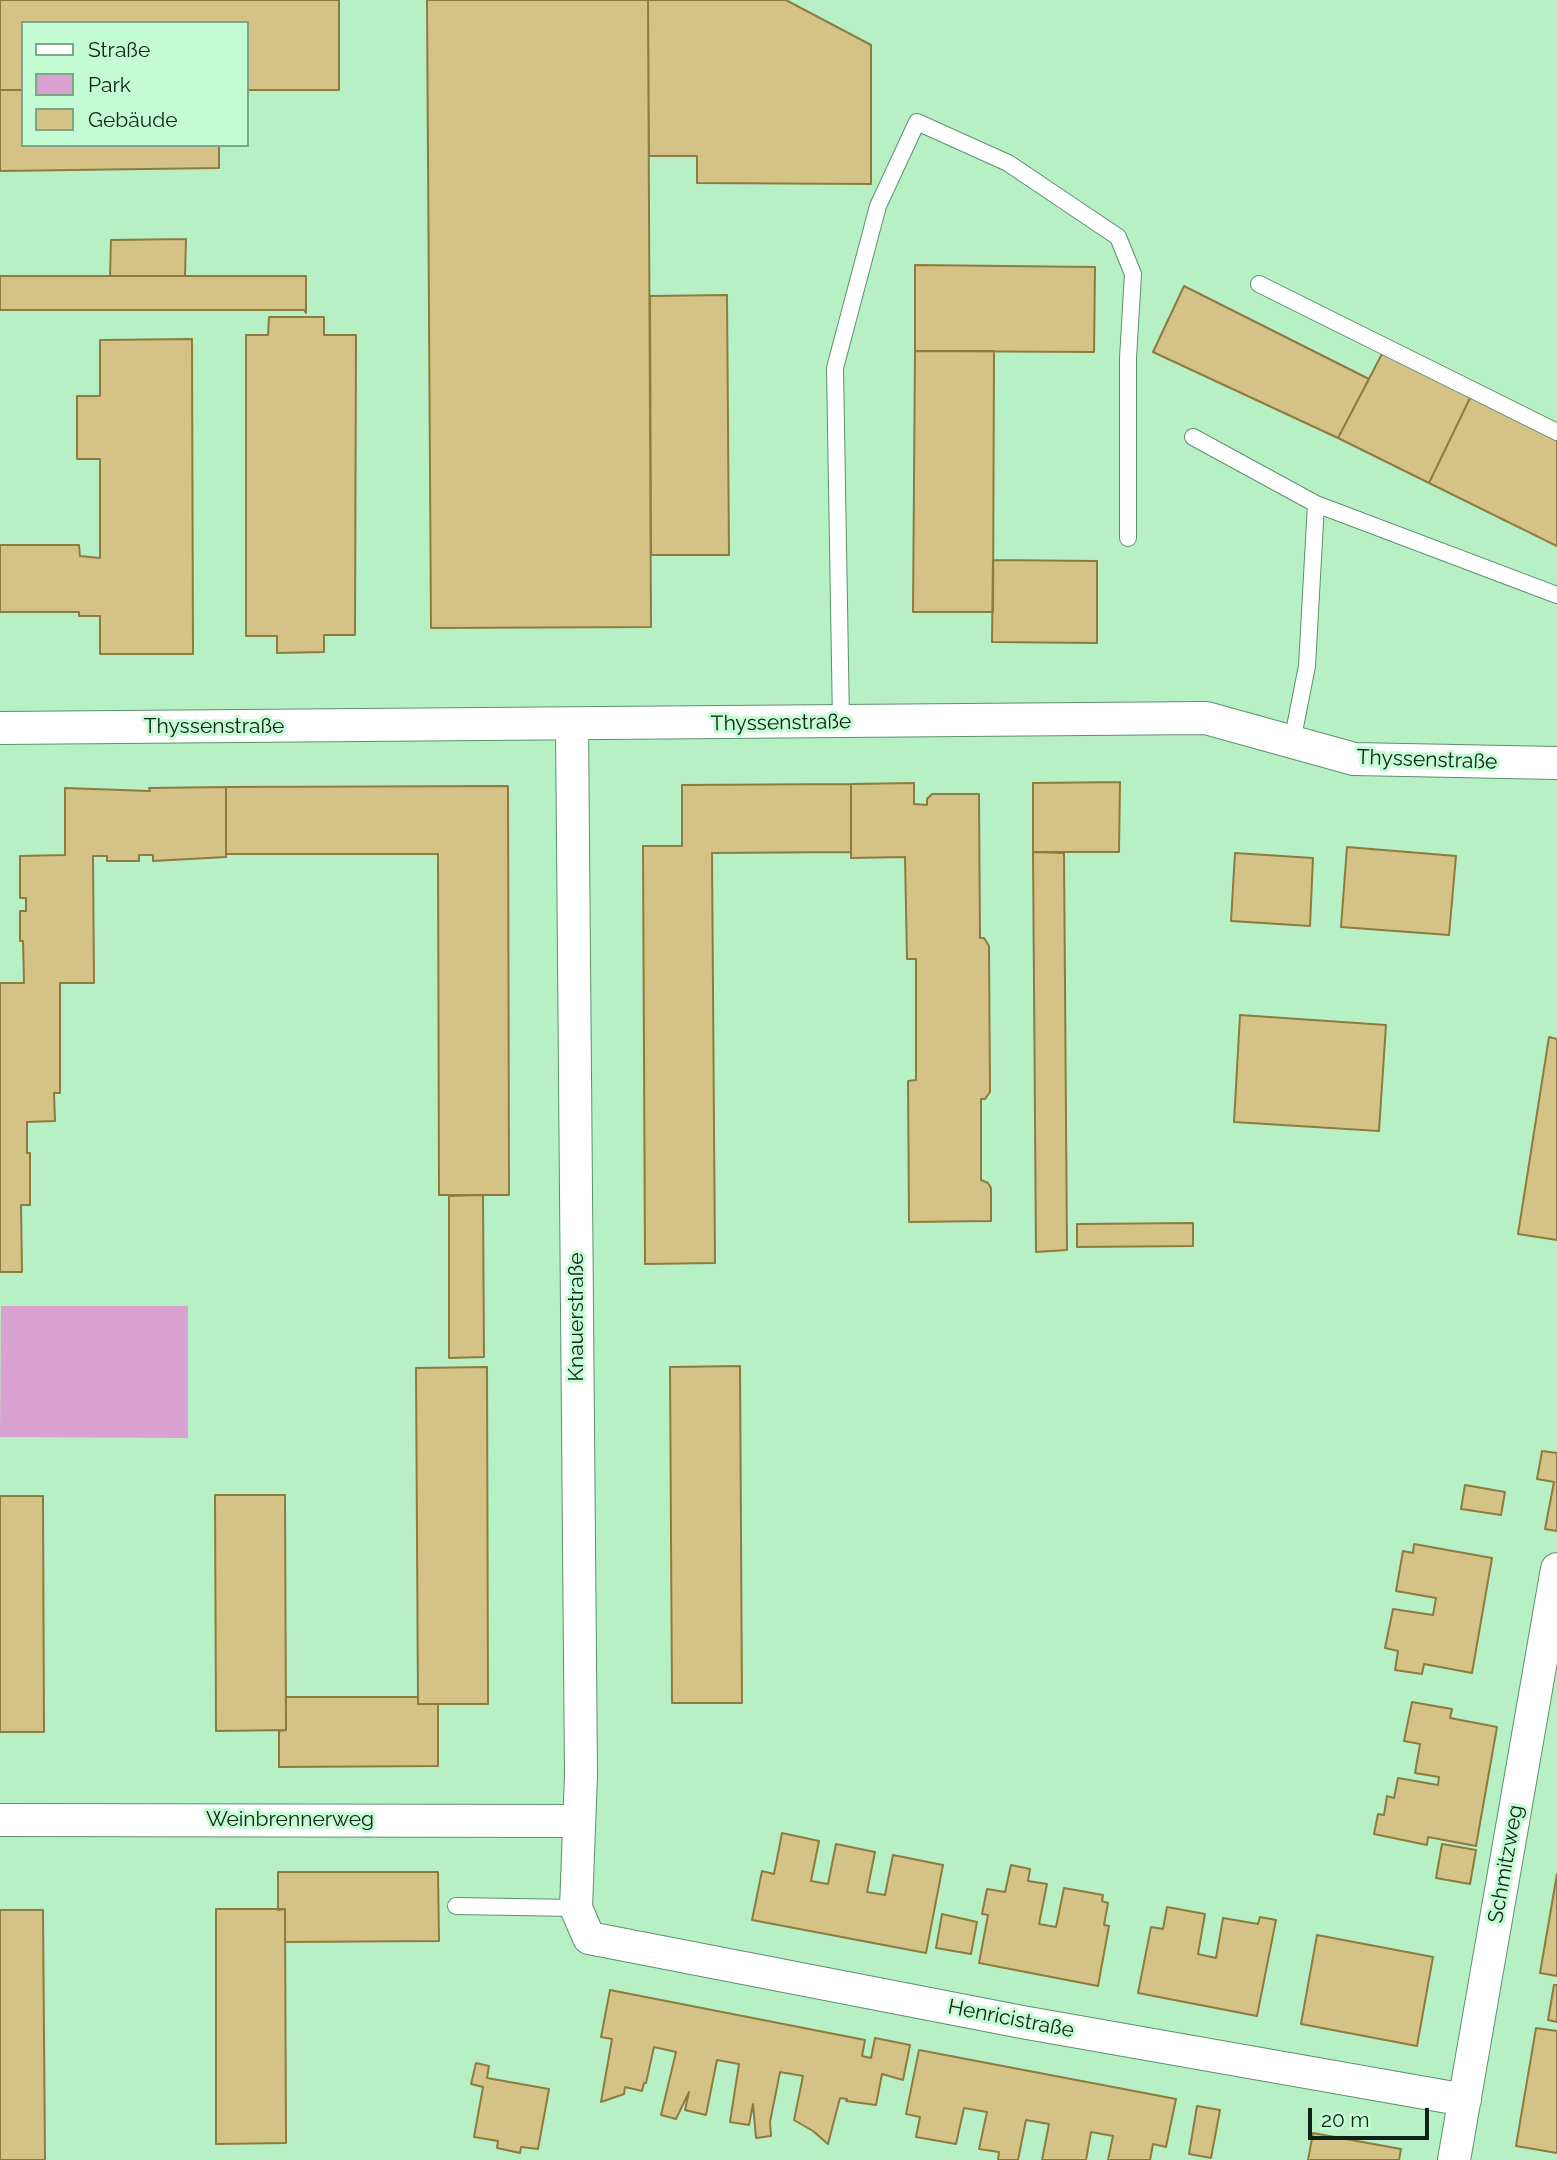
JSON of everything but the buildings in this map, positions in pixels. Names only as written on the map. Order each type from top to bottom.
[{"type":"street","name":"Thyssenstraße","points":[[0,728],[1206,718],[1354,759],[1557,763]]},
{"type":"street","name":"Knauerstraße","points":[[572,725],[581,1775],[576,1908]]},
{"type":"street","name":"Schmitzweg","points":[[1454,2160],[1557,1569]]},
{"type":"street","name":"Weinbrennerweg","points":[[0,1820],[579,1821]]},
{"type":"street","name":"Henricistraße","points":[[576,1908],[589,1937],[1022,2022],[1465,2100]]},
{"type":"lane","points":[[841,722],[835,368],[878,206],[918,122],[1008,163],[1118,237],[1133,274],[1128,358],[1128,538]]},
{"type":"lane","points":[[1259,284],[1557,432]]},
{"type":"lane","points":[[1193,437],[1316,504],[1557,595]]},
{"type":"lane","points":[[1292,742],[1307,666],[1316,504]]},
{"type":"lane","points":[[456,1906],[576,1908]]},
{"type":"green space","points":[[1,1306],[188,1306],[188,1438],[0,1437]]}]
